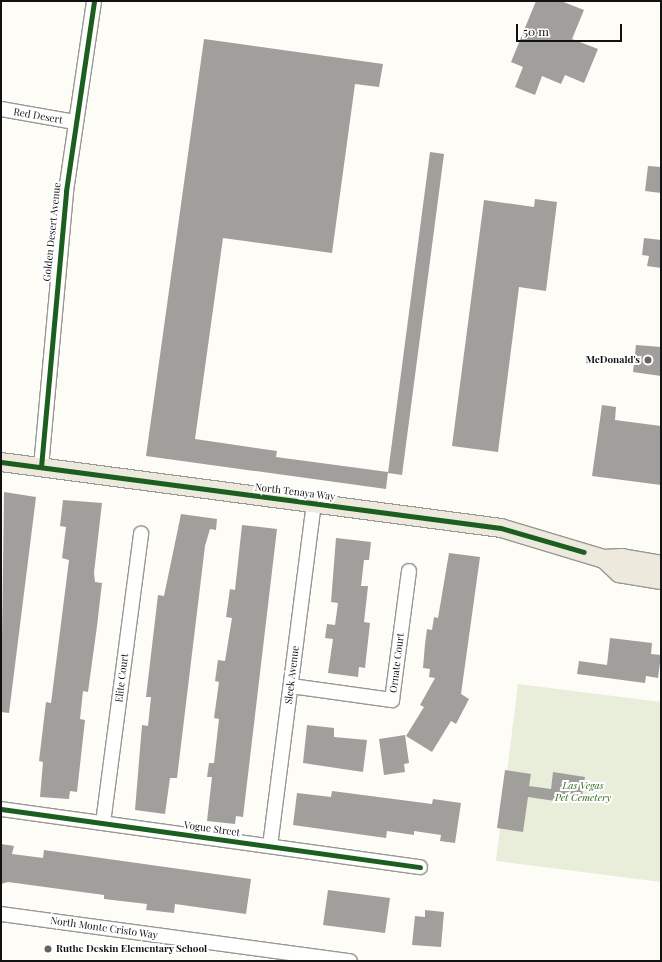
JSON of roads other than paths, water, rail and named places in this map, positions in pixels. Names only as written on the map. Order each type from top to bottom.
[{"type":"main road","name":"North Tenaya Way","points":[[1,462],[516,531],[604,559],[622,558],[661,565]]},
{"type":"main road","name":"North Tenaya Way","points":[[604,559],[619,574],[661,580]]},
{"type":"street","name":"Golden Desert Avenue","points":[[41,467],[50,335],[75,122],[94,1]]},
{"type":"street","name":"Red Desert","points":[[1,109],[75,122]]},
{"type":"street","name":"Sleek Avenue","points":[[270,846],[314,503]]},
{"type":"street","name":"Elite Court","points":[[103,823],[141,533]]},
{"type":"street","name":"Ornate Court","points":[[290,686],[392,700],[409,570]]},
{"type":"street","name":"Vogue Street","points":[[1,809],[420,867]]},
{"type":"street","name":"North Monte Cristo Way","points":[[1,914],[269,956],[350,961]]},
{"type":"place","name":"McDonald's","points":[[648,360]]},
{"type":"place","name":"Ruthe Deskin Elementary School","points":[[48,949]]},
{"type":"park label","name":"Las Vegas Pet Cemetery","points":[[583,790]]}]
